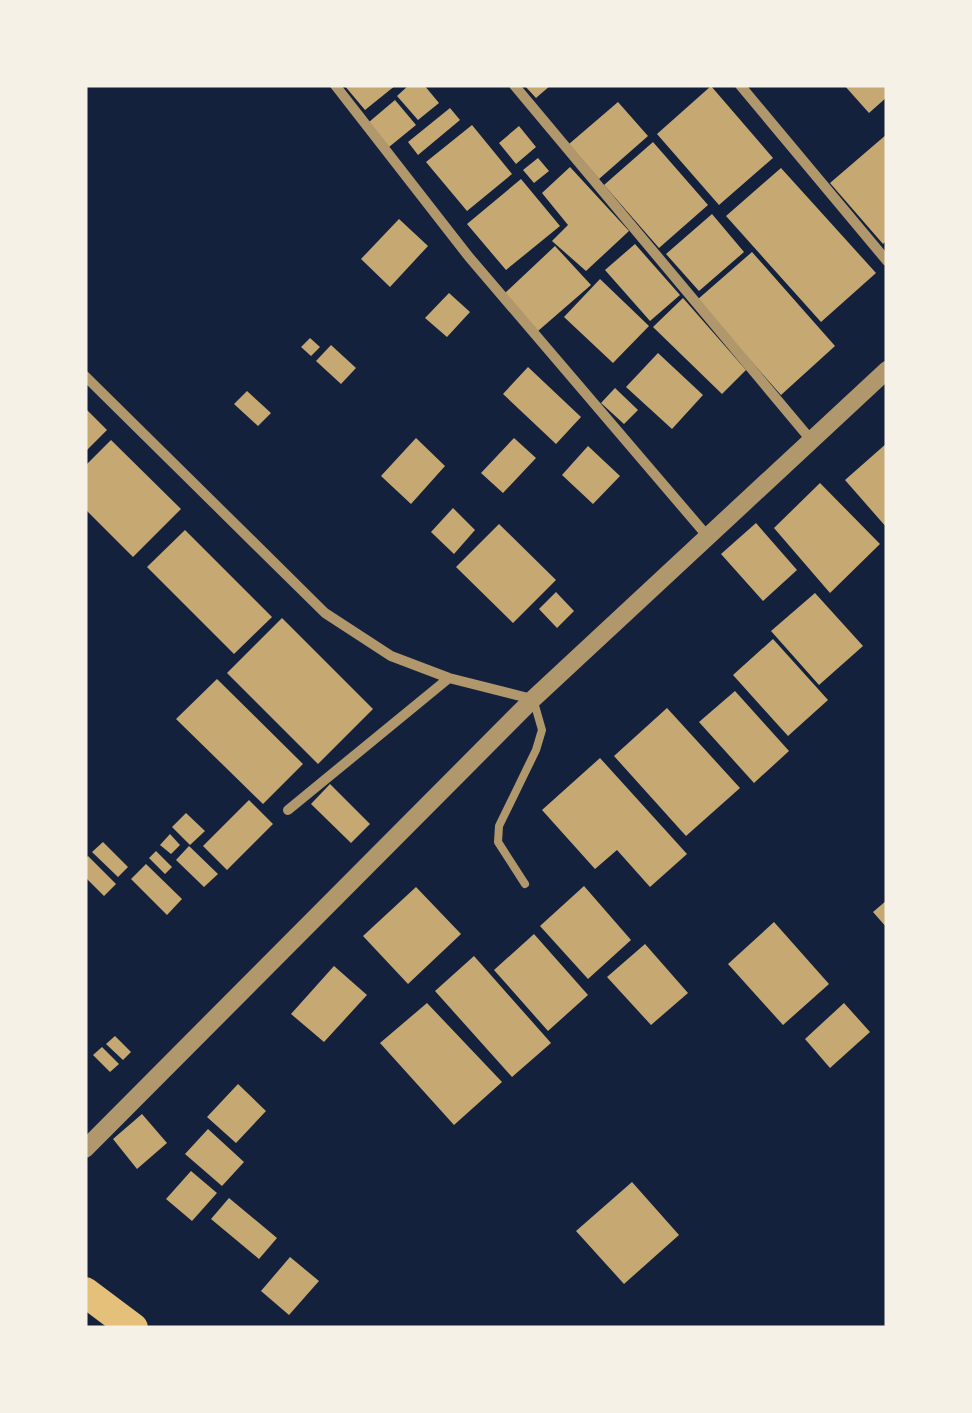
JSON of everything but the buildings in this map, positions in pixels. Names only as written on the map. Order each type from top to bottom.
[{"type":"highway","points":[[85,1292],[133,1328]]},
{"type":"street","points":[[335,85],[469,257],[709,538]]},
{"type":"street","points":[[514,85],[811,440]]},
{"type":"street","points":[[740,85],[887,260]]},
{"type":"street","points":[[85,1149],[366,863],[533,700],[887,370]]},
{"type":"street","points":[[85,376],[325,613],[390,656],[449,678],[533,700]]},
{"type":"street","points":[[288,810],[449,678]]},
{"type":"lane","points":[[525,884],[498,842],[499,826],[542,730],[533,700]]}]
